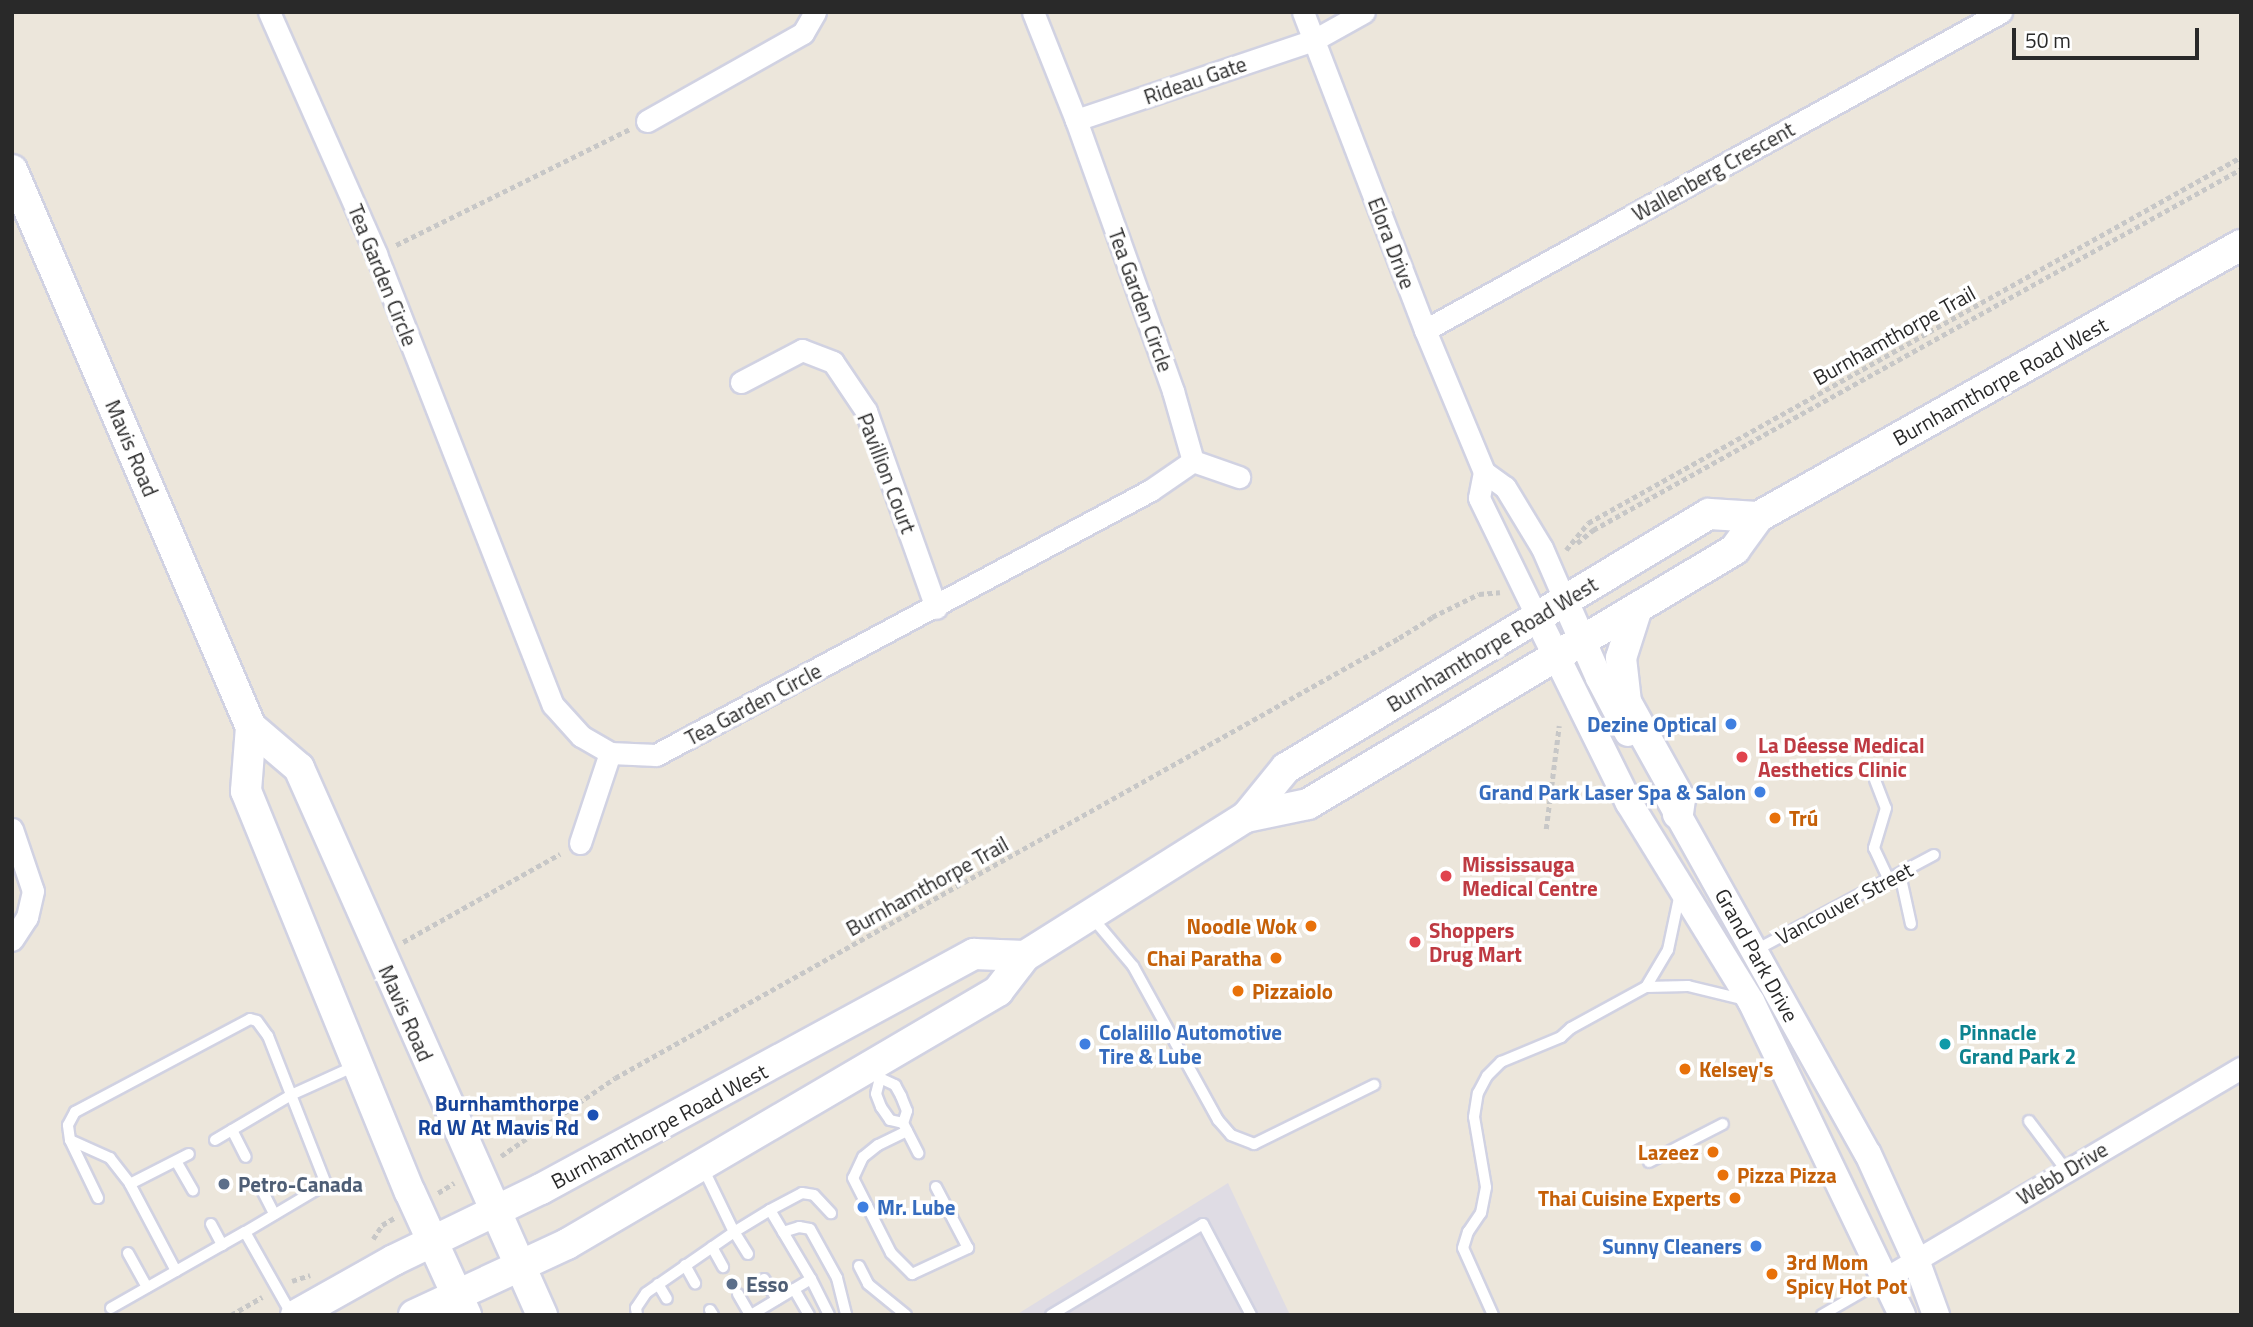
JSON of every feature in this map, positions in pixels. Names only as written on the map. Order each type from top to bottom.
[{"type":"main road","name":"Mavis Road","points":[[12,170],[251,727],[299,768],[542,1315]]},
{"type":"main road","name":"Burnhamthorpe Road West","points":[[1246,817],[1308,804],[1735,549],[1758,517],[2241,245]]},
{"type":"main road","name":"Burnhamthorpe Road West","points":[[414,1315],[461,1305],[520,1266],[568,1244],[701,1166],[877,1071],[998,991],[1025,956],[1246,817],[1286,768],[1709,514],[1758,517]]},
{"type":"main road","points":[[1637,608],[1621,658],[1626,702],[1680,799],[1678,814]]},
{"type":"main road","name":"Mavis Road","points":[[251,727],[246,790],[357,1065],[461,1305]]},
{"type":"main road","name":"Burnhamthorpe Road West","points":[[294,1315],[433,1241],[495,1212],[832,1033],[974,954],[1025,956]]},
{"type":"street","name":"Tea Garden Circle","points":[[269,12],[376,254],[553,705],[581,736],[610,753],[656,755],[936,608],[1151,490],[1193,461],[1173,391],[1076,120],[1033,12]]},
{"type":"street","points":[[647,121],[803,33],[816,12]]},
{"type":"street","name":"Elora Drive","points":[[1303,12],[1425,330],[1484,472],[1505,487],[1542,548],[1565,601]]},
{"type":"street","name":"Rideau Gate","points":[[1076,120],[1314,40],[1364,12]]},
{"type":"street","name":"Wallenberg Crescent","points":[[1425,330],[2001,12]]},
{"type":"street","name":"Pavillion Court","points":[[741,382],[802,350],[834,362],[866,411],[936,608]]},
{"type":"street","points":[[1193,461],[1239,477]]},
{"type":"street","name":"Elora Drive","points":[[1484,472],[1479,498],[1537,617]]},
{"type":"street","name":"Grand Park Drive","points":[[1565,601],[1622,724],[1678,814],[1868,1154],[1916,1260],[1936,1315]]},
{"type":"street","name":"Grand Park Drive","points":[[1537,617],[1629,803],[1680,890],[1751,1001],[1902,1315]]},
{"type":"street","points":[[579,844],[610,753]]},
{"type":"street","points":[[12,829],[33,891],[27,917],[12,940]]},
{"type":"street","name":"Webb Drive","points":[[1884,1279],[2241,1068]]},
{"type":"lane","points":[[1875,780],[1886,808],[1874,848],[1889,880]]},
{"type":"lane","name":"Vancouver Street","points":[[1754,951],[1934,855]]},
{"type":"lane","points":[[1900,874],[1911,924]]},
{"type":"lane","points":[[1646,988],[1668,950],[1680,890]]},
{"type":"lane","points":[[1091,916],[1133,966],[1218,1120],[1231,1135],[1254,1144],[1374,1085]]},
{"type":"lane","points":[[1493,1315],[1463,1248],[1468,1232],[1481,1213],[1486,1188],[1474,1117],[1478,1093],[1487,1076],[1501,1062],[1561,1037],[1571,1028],[1646,988],[1688,986],[1751,1001]]},
{"type":"lane","points":[[97,1198],[70,1140],[68,1125],[75,1112],[250,1019],[257,1021],[268,1036],[326,1184],[111,1308]]},
{"type":"lane","points":[[215,1140],[291,1095],[357,1065]]},
{"type":"lane","points":[[877,1071],[876,1094],[881,1107],[890,1120],[905,1127]]},
{"type":"lane","points":[[877,1071],[895,1085],[901,1096],[907,1111],[905,1127],[918,1153]]},
{"type":"lane","points":[[2029,1121],[2066,1170]]},
{"type":"lane","points":[[1648,1162],[1723,1125]]},
{"type":"lane","points":[[905,1127],[863,1157],[853,1178],[891,1253],[912,1274],[968,1248],[936,1187]]},
{"type":"lane","points":[[232,1130],[246,1157]]},
{"type":"lane","points":[[70,1140],[110,1158],[130,1184],[176,1272]]},
{"type":"lane","points":[[130,1184],[189,1154]]},
{"type":"lane","points":[[176,1161],[193,1190]]},
{"type":"lane","points":[[701,1166],[748,1254]]},
{"type":"lane","points":[[262,1192],[274,1214]]},
{"type":"lane","points":[[637,1315],[636,1308],[646,1293],[658,1284],[734,1232],[802,1192],[814,1195],[831,1213]]},
{"type":"lane","points":[[771,1210],[829,1315]]},
{"type":"lane","points":[[211,1224],[222,1245]]},
{"type":"lane","points":[[1051,1315],[1203,1224],[1251,1315]]},
{"type":"lane","points":[[783,1231],[800,1227],[810,1229],[837,1278],[846,1315]]},
{"type":"lane","points":[[246,1232],[294,1315]]},
{"type":"lane","points":[[712,1247],[723,1267]]},
{"type":"lane","points":[[128,1253],[147,1287]]},
{"type":"lane","points":[[685,1265],[695,1283]]},
{"type":"lane","points":[[859,1266],[868,1284],[906,1315]]},
{"type":"lane","points":[[764,1279],[776,1299]]},
{"type":"lane","points":[[738,1294],[751,1315],[811,1279]]},
{"type":"lane","points":[[1822,1315],[1884,1279]]},
{"type":"lane","points":[[658,1284],[667,1299]]},
{"type":"lane","points":[[794,1289],[809,1315]]},
{"type":"path","points":[[376,254],[647,121]]},
{"type":"path","name":"Burnhamthorpe Trail","points":[[2241,158],[1588,523],[1571,547],[1593,530],[2241,169]]},
{"type":"path","name":"Burnhamthorpe Trail","points":[[382,1226],[476,1170],[626,1072],[1364,658],[1432,617],[1479,594],[1497,593]]},
{"type":"path","points":[[1546,829],[1559,726]]},
{"type":"path","points":[[401,943],[579,844]]},
{"type":"path","points":[[231,1315],[259,1299]]},
{"type":"shaded area","points":[[1228,1183],[1290,1315],[1016,1315]]},
{"type":"place","name":"Dezine Optical","points":[[1731,724]]},
{"type":"place","name":"La Déesse Medical Aesthetics Clinic","points":[[1742,757]]},
{"type":"place","name":"Grand Park Laser Spa & Salon","points":[[1760,792]]},
{"type":"place","name":"Trú","points":[[1775,818]]},
{"type":"place","name":"Mississauga Medical Centre","points":[[1446,876]]},
{"type":"place","name":"Noodle Wok","points":[[1311,926]]},
{"type":"place","name":"Shoppers Drug Mart","points":[[1415,942]]},
{"type":"place","name":"Chai Paratha","points":[[1276,958]]},
{"type":"place","name":"Pizzaiolo","points":[[1238,991]]},
{"type":"place","name":"Colalillo Automotive Tire & Lube","points":[[1085,1044]]},
{"type":"place","name":"Pinnacle Grand Park 2","points":[[1945,1044]]},
{"type":"place","name":"Kelsey's","points":[[1685,1069]]},
{"type":"place","name":"Burnhamthorpe Rd W At Mavis Rd","points":[[593,1115]]},
{"type":"place","name":"Lazeez","points":[[1713,1152]]},
{"type":"place","name":"Pizza Pizza","points":[[1723,1175]]},
{"type":"place","name":"Petro-Canada","points":[[224,1184]]},
{"type":"place","name":"Thai Cuisine Experts","points":[[1735,1198]]},
{"type":"place","name":"Mr. Lube","points":[[863,1207]]},
{"type":"place","name":"Sunny Cleaners","points":[[1756,1246]]},
{"type":"place","name":"3rd Mom Spicy Hot Pot","points":[[1772,1274]]},
{"type":"place","name":"Esso","points":[[732,1284]]}]
